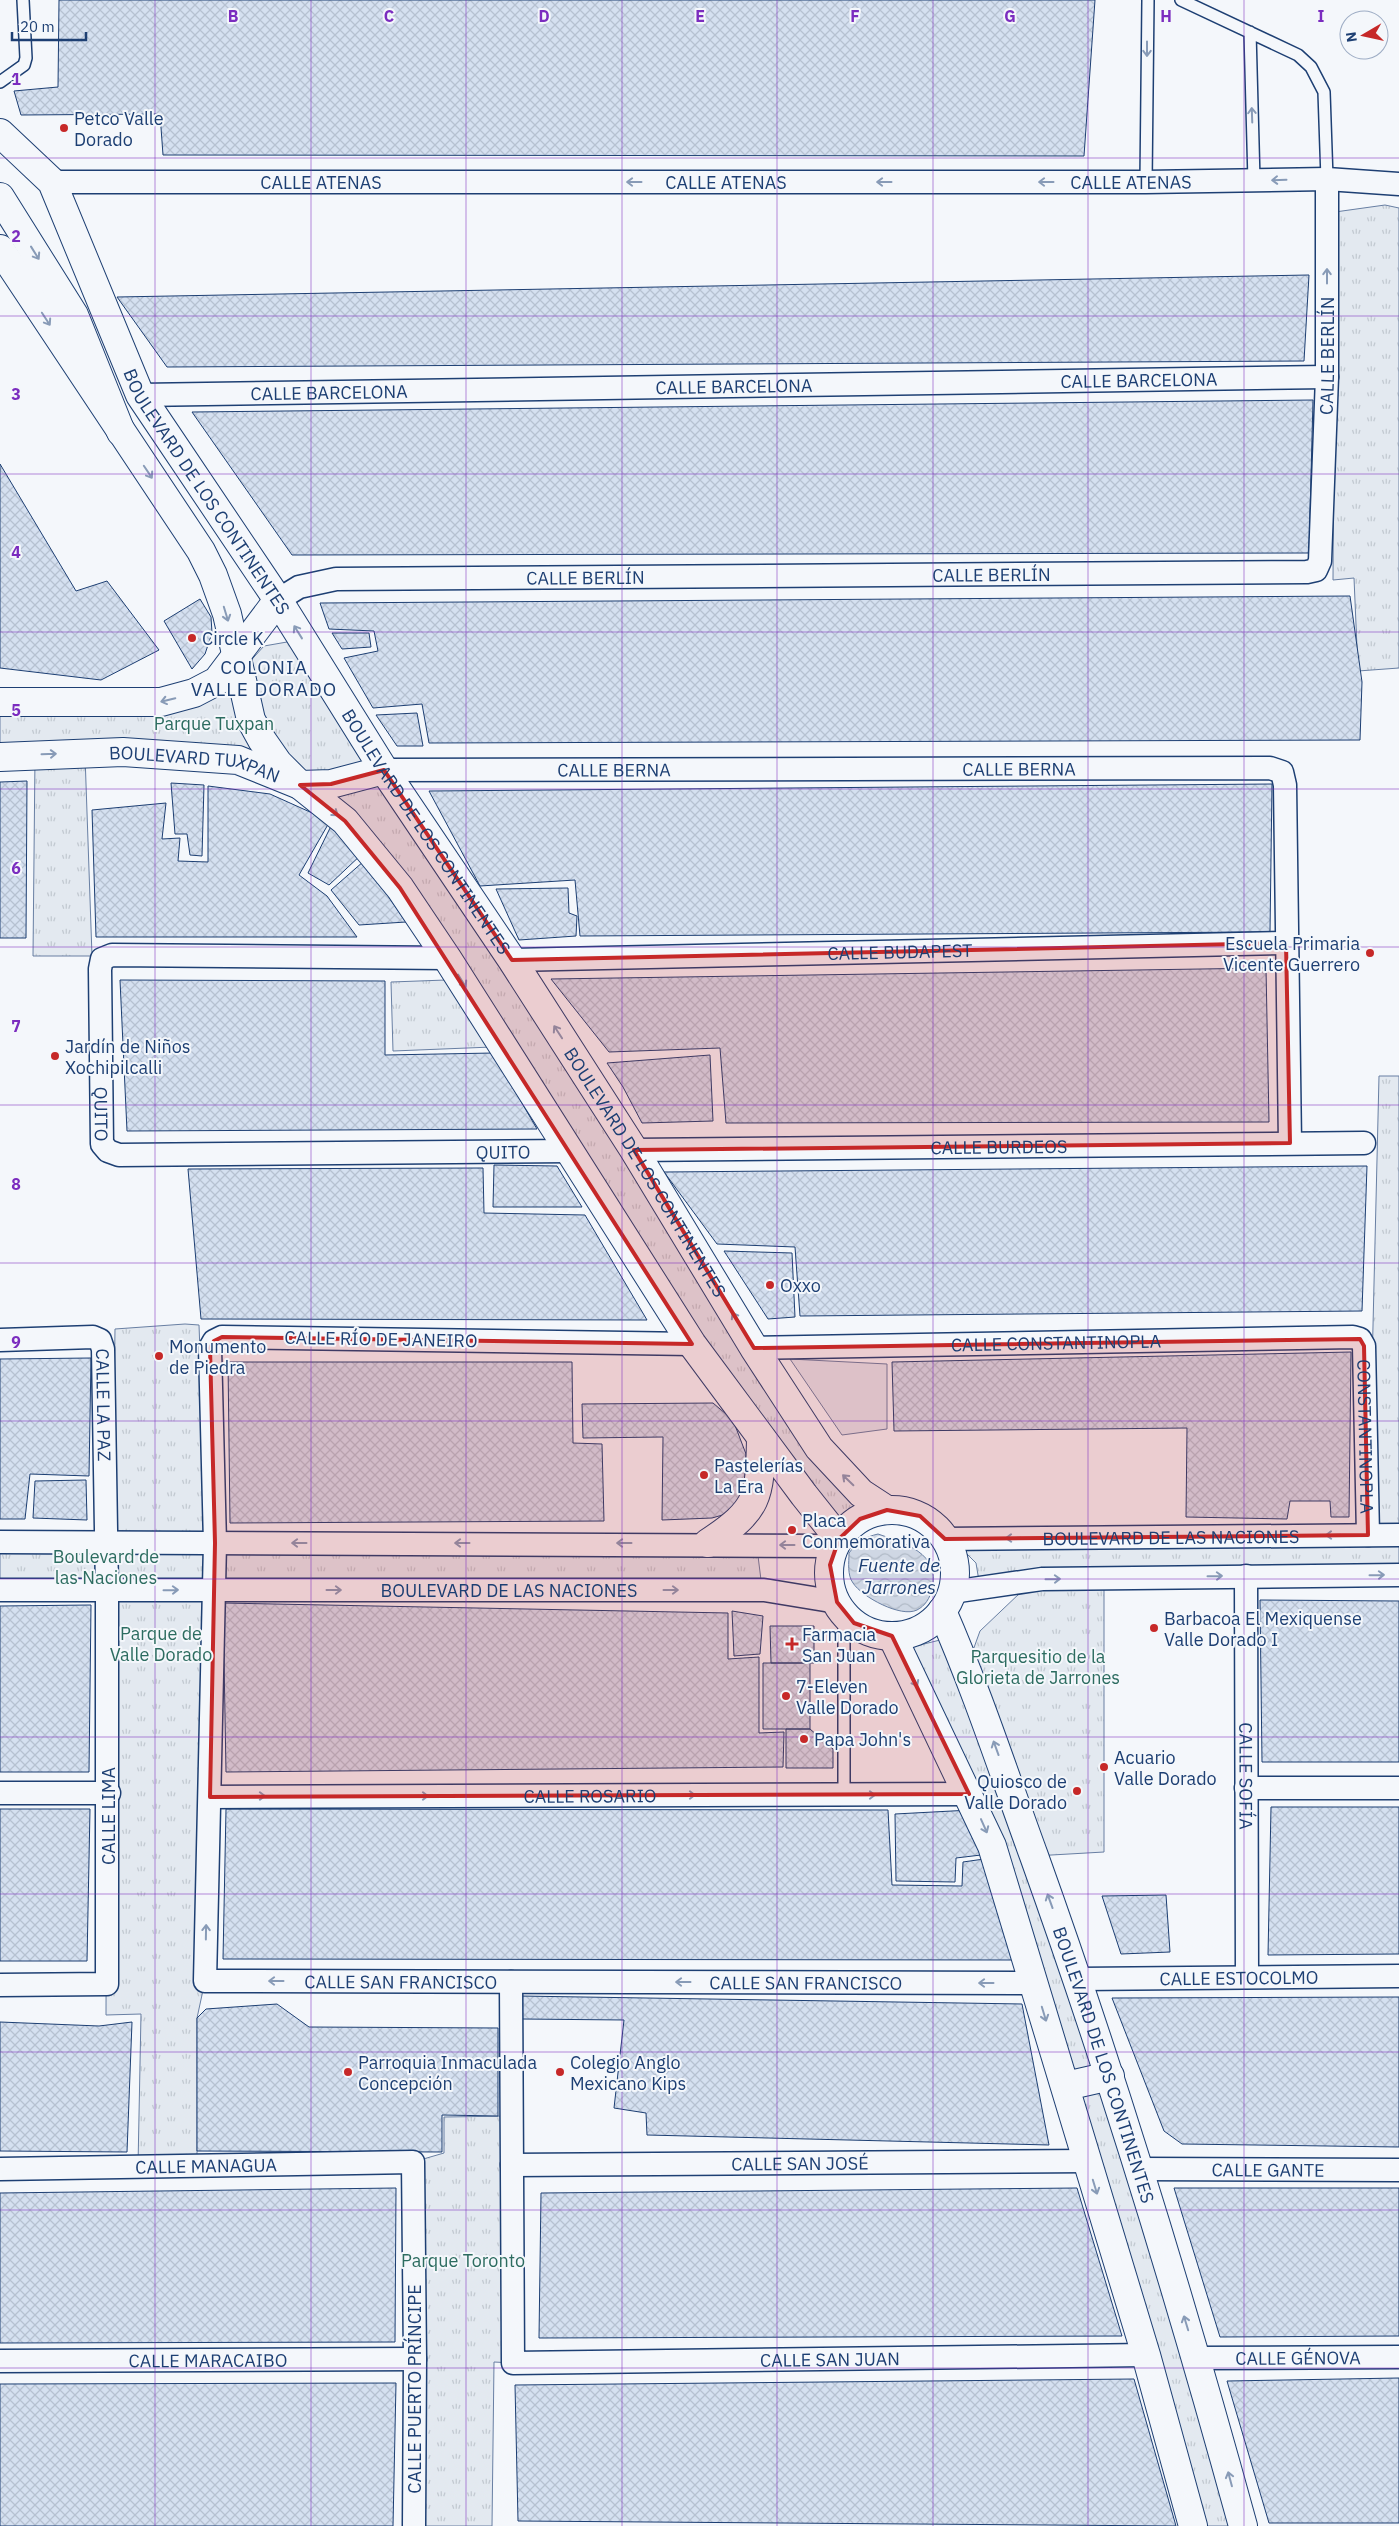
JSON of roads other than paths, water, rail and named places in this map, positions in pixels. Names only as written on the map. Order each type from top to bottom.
[{"type":"street","name":"BOULEVARD DE LOS CONTINENTES","points":[[0,133],[52,182],[140,395],[278,600],[384,770],[512,960],[634,1150],[754,1348],[819,1448],[861,1492],[887,1510]]},
{"type":"street","name":"CALLE ATENAS","points":[[52,182],[1146,182],[1327,179],[1399,184]]},
{"type":"street","name":"CALLE BERLÍN","points":[[278,600],[299,587],[336,579],[1307,572],[1316,570],[1320,561],[1327,377],[1327,179]]},
{"type":"street","points":[[0,197],[74,315],[121,432]]},
{"type":"street","points":[[0,249],[201,551],[213,575],[224,606],[238,656],[251,720],[262,740],[278,763],[300,786],[345,821],[400,888],[571,1151],[692,1344],[837,1542]]},
{"type":"street","name":"CALLE BARCELONA","points":[[140,395],[1327,377]]},
{"type":"street","points":[[1,701],[161,702],[194,693],[217,681],[238,656],[278,600]]},
{"type":"street","name":"BOULEVARD TUXPAN","points":[[0,757],[123,752],[238,760],[300,786],[331,784],[384,770]]},
{"type":"street","name":"CALLE BERNA","points":[[384,770],[1270,768],[1282,772],[1285,785],[1290,1143]]},
{"type":"street","name":"CALLE BUDAPEST","points":[[512,960],[1286,944]]},
{"type":"street","name":"QUITO","points":[[447,958],[112,955],[102,959],[100,969],[102,1144],[108,1151],[119,1155],[571,1151]]},
{"type":"street","name":"CALLE BURDEOS","points":[[634,1150],[1364,1143]]},
{"type":"street","name":"CALLE LA PAZ","points":[[0,1340],[93,1337],[100,1340],[103,1349],[106,1541]]},
{"type":"street","name":"CALLE RÍO DE JANEIRO","points":[[215,1542],[210,1348],[214,1341],[222,1337],[692,1344]]},
{"type":"street","name":"CALLE CONSTANTINOPLA","points":[[754,1348],[1343,1337],[1360,1339]]},
{"type":"street","name":"CONSTANTINOPLA","points":[[1360,1339],[1364,1346],[1368,1535]]},
{"type":"street","points":[[708,1543],[733,1526],[747,1512],[757,1497],[760,1477],[761,1438]]},
{"type":"street","points":[[887,1510],[903,1511],[920,1516],[934,1526],[945,1539],[952,1556],[955,1574],[947,1601],[929,1624],[911,1633],[892,1636],[866,1630],[840,1608],[830,1584],[830,1564],[837,1542],[860,1519],[887,1510]]},
{"type":"street","name":"BOULEVARD DE LAS NACIONES","points":[[945,1539],[1399,1535]]},
{"type":"street","name":"CALLE LIMA","points":[[0,1985],[107,1984],[109,1793],[106,1541]]},
{"type":"street","points":[[0,1542],[837,1542]]},
{"type":"street","name":"CALLE SAN FRANCISCO","points":[[215,1542],[205,1981],[1035,1983]]},
{"type":"street","points":[[947,1601],[1042,1579],[1399,1575]]},
{"type":"street","name":"CALLE SOFÍA","points":[[1246,1576],[1247,1977]]},
{"type":"street","name":"BOULEVARD DE LAS NACIONES","points":[[0,1590],[764,1590],[840,1608]]},
{"type":"street","name":"BOULEVARD DE LOS CONTINENTES","points":[[947,1601],[967,1668],[1079,1979],[1197,2358],[1243,2526]]},
{"type":"street","points":[[892,1636],[970,1794],[992,1846],[1146,2355],[1194,2526]]},
{"type":"street","points":[[1246,1788],[1399,1788]]},
{"type":"street","points":[[0,1794],[109,1793]]},
{"type":"street","name":"CALLE ROSARIO","points":[[210,1796],[970,1794]]},
{"type":"street","name":"CALLE ESTOCOLMO","points":[[1079,1979],[1399,1976]]},
{"type":"street","points":[[511,1982],[512,2165]]},
{"type":"street","points":[[1066,2086],[1110,2076]]},
{"type":"street","name":"CALLE SAN JOSÉ","points":[[512,2165],[1088,2161]]},
{"type":"street","name":"CALLE MANAGUA","points":[[0,2169],[413,2162]]},
{"type":"street","name":"CALLE PUERTO PRÍNCIPE","points":[[413,2162],[414,2526]]},
{"type":"street","name":"CALLE SAN JUAN","points":[[512,2165],[513,2363],[1146,2355]]},
{"type":"street","name":"CALLE GANTE","points":[[1138,2169],[1399,2170]]},
{"type":"street","name":"CALLE GÉNOVA","points":[[1197,2358],[1399,2357]]},
{"type":"street","name":"CALLE MARACAIBO","points":[[0,2361],[415,2359]]},
{"type":"lane","points":[[0,82],[24,65],[26,58],[23,0]]},
{"type":"lane","points":[[1146,182],[1148,0]]},
{"type":"lane","points":[[1181,0],[1298,55],[1311,67],[1324,92],[1327,179]]},
{"type":"lane","points":[[1250,32],[1254,181]]},
{"type":"lane","points":[[840,1608],[844,1795]]},
{"type":"water","name":"Fuente de Jarrones","points":[[878,1534],[899,1541],[918,1551],[931,1566],[933,1577],[932,1589],[925,1604],[917,1610],[910,1612],[902,1611],[882,1605],[858,1589],[851,1580],[849,1553],[862,1540]]},
{"type":"place","name":"Petco Valle Dorado","points":[[64,128]]},
{"type":"place","name":"Circle K","points":[[192,638]]},
{"type":"place","name":"Escuela Primaria Vicente Guerrero","points":[[1370,953]]},
{"type":"place","name":"Jardín de Niños Xochipilcalli","points":[[55,1056]]},
{"type":"place","name":"Oxxo","points":[[770,1285]]},
{"type":"place","name":"Monumento de Piedra","points":[[159,1356]]},
{"type":"place","name":"Pastelerías La Era","points":[[704,1475]]},
{"type":"place","name":"Placa Conmemorativa","points":[[792,1530]]},
{"type":"place","name":"Barbacoa El Mexiquense Valle Dorado I","points":[[1154,1628]]},
{"type":"place","name":"Farmacia San Juan","points":[[792,1644]]},
{"type":"place","name":"7-Eleven Valle Dorado","points":[[786,1696]]},
{"type":"place","name":"Papa John's","points":[[804,1739]]},
{"type":"place","name":"Acuario Valle Dorado","points":[[1104,1767]]},
{"type":"place","name":"Quiosco de Valle Dorado","points":[[1077,1791]]},
{"type":"place","name":"Parroquia Inmaculada Concepción","points":[[348,2072]]},
{"type":"place","name":"Colegio Anglo Mexicano Kips","points":[[560,2072]]},
{"type":"district","name":"COLONIA VALLE DORADO","points":[[264,678]]},
{"type":"park label","name":"Parque Tuxpan","points":[[214,723]]},
{"type":"park label","name":"Boulevard de las Naciones","points":[[106,1566]]},
{"type":"park label","name":"Parque de Valle Dorado","points":[[161,1644]]},
{"type":"park label","name":"Parquesitio de la Glorieta de Jarrones","points":[[1038,1666]]},
{"type":"park label","name":"Parque Toronto","points":[[463,2260]]}]
